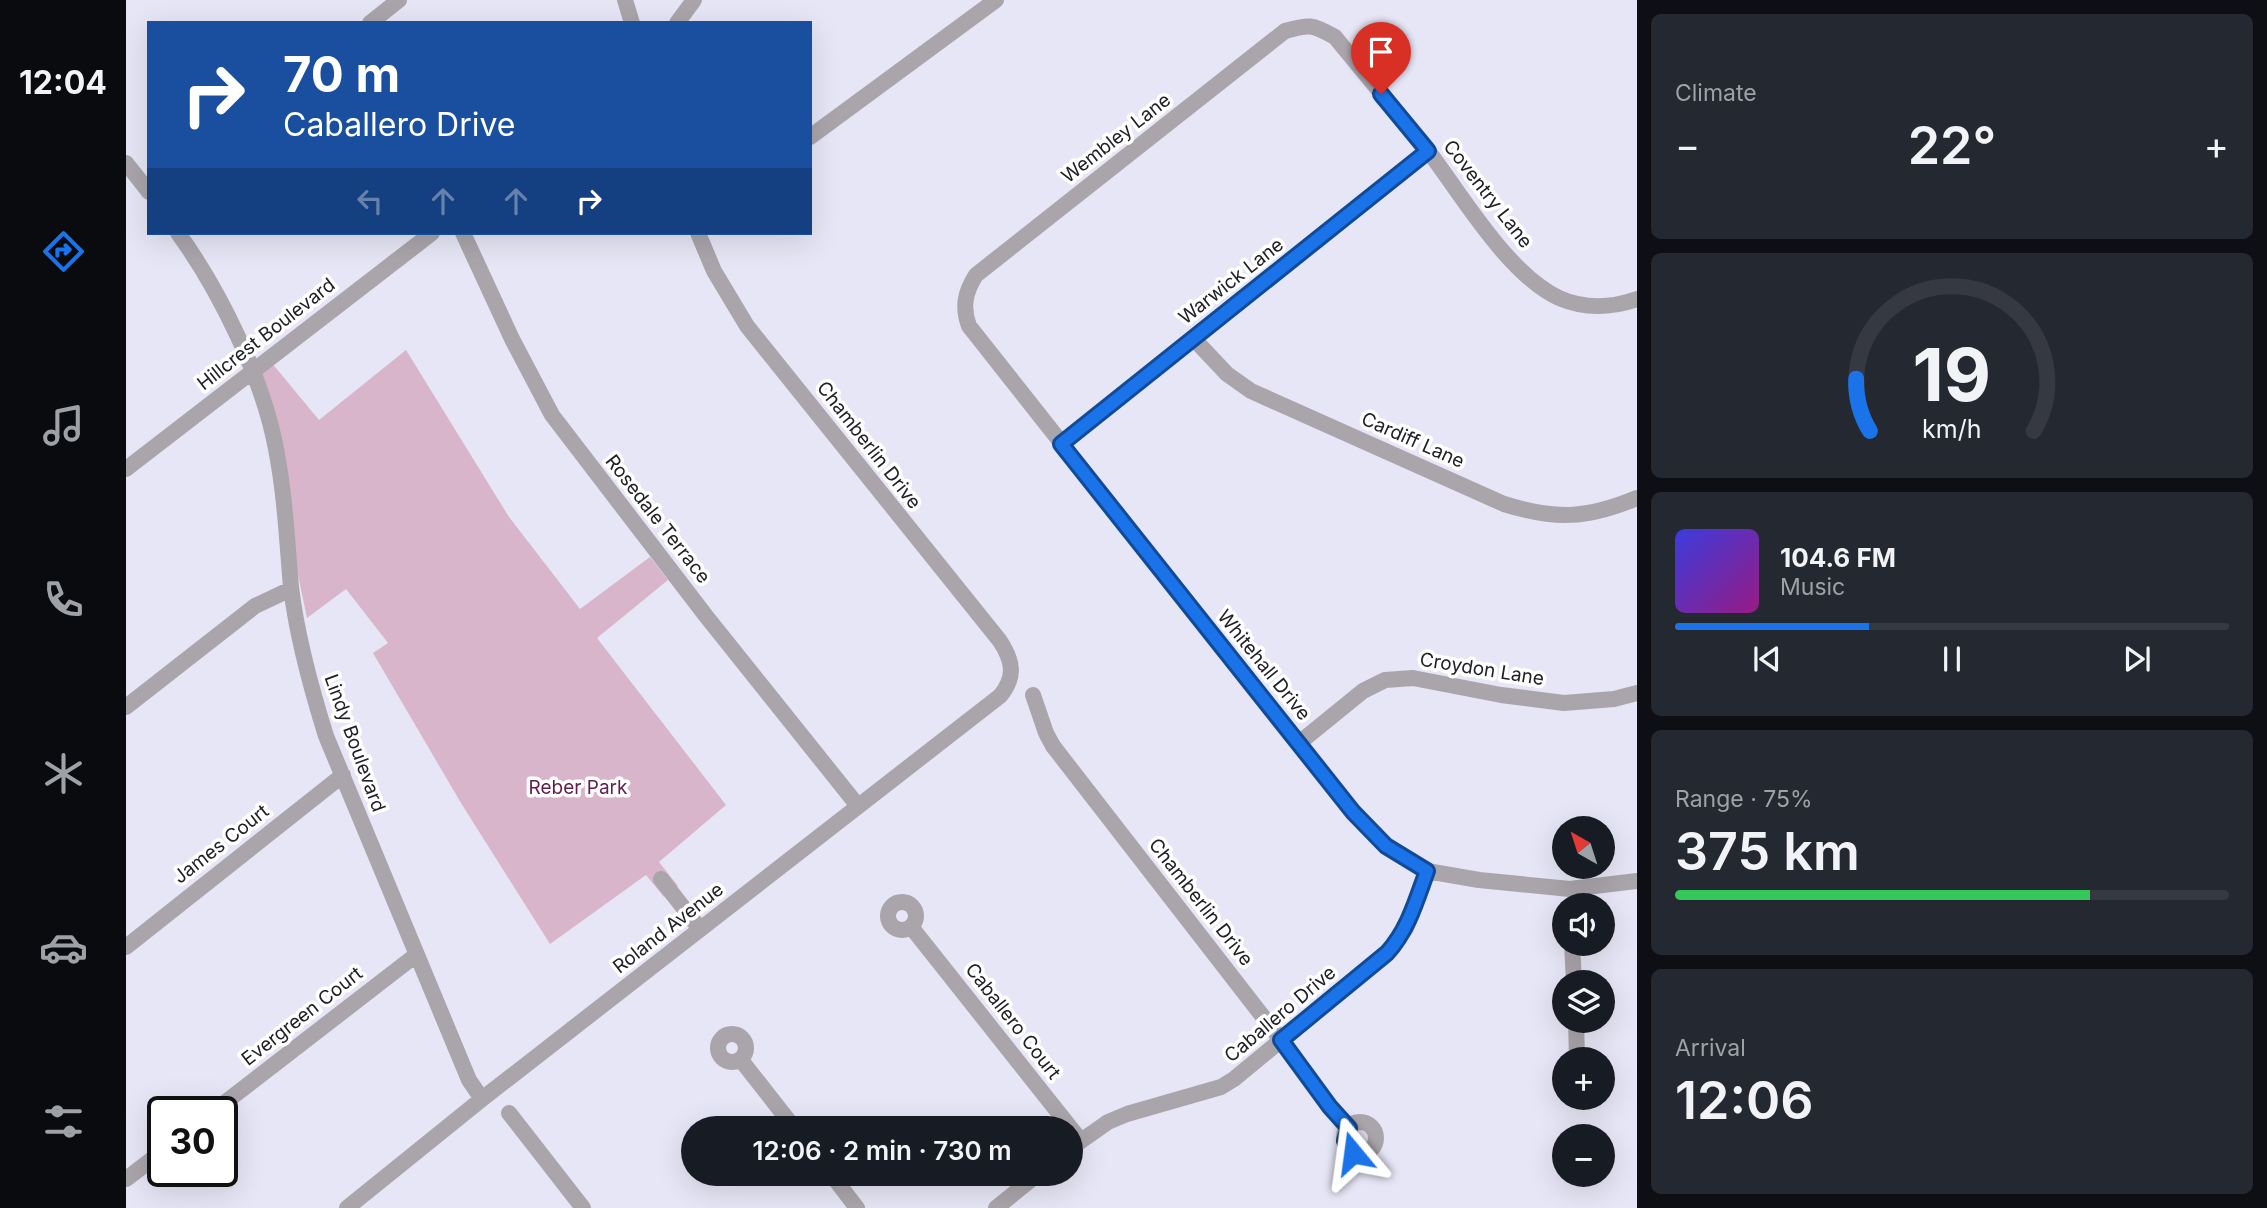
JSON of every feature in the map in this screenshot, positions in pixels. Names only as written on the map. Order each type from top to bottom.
[{"type":"street","points":[[373,21],[399,0]]},
{"type":"street","points":[[625,0],[631,21]]},
{"type":"street","points":[[678,21],[694,0]]},
{"type":"street","points":[[812,136],[996,0]]},
{"type":"street","name":"Coventry Lane","points":[[1307,25],[1315,26],[1335,37],[1428,151],[1505,254],[1546,290],[1575,303],[1591,306],[1636,301]]},
{"type":"street","name":"Wembley Lane","points":[[965,298],[976,275],[1284,32],[1307,25]]},
{"type":"street","name":"Warwick Lane","points":[[1061,444],[1428,151]]},
{"type":"street","points":[[126,163],[147,189]]},
{"type":"street","name":"Lindy Boulevard","points":[[179,235],[228,316],[252,371],[276,448],[285,507],[291,589],[300,641],[326,736],[469,1080],[482,1099]]},
{"type":"street","name":"Hillcrest Boulevard","points":[[126,469],[429,235]]},
{"type":"street","name":"Rosedale Terrace","points":[[464,235],[512,339],[552,415],[706,616],[858,806]]},
{"type":"street","name":"Chamberlin Drive","points":[[699,235],[714,271],[747,326],[1000,642],[1011,661],[1012,678]]},
{"type":"street","name":"Whitehall Drive","points":[[965,298],[965,314],[970,326],[1353,812],[1386,846],[1427,871],[1552,894]]},
{"type":"street","name":"Cardiff Lane","points":[[1194,338],[1227,374],[1251,391],[1504,504],[1543,515],[1561,516],[1614,507],[1637,498]]},
{"type":"street","points":[[126,707],[255,606],[291,589]]},
{"type":"street","name":"Roland Avenue","points":[[346,1208],[1000,696],[1012,678]]},
{"type":"street","name":"Croydon Lane","points":[[1299,743],[1363,691],[1385,680],[1413,678],[1501,695],[1564,703],[1614,699],[1637,693]]},
{"type":"street","name":"Chamberlin Drive","points":[[1033,695],[1053,746],[1330,1107],[1349,1128]]},
{"type":"street","name":"James Court","points":[[126,947],[343,775]]},
{"type":"street","name":"Caballero Drive","points":[[1083,1140],[1108,1122],[1127,1114],[1220,1087],[1234,1079],[1387,953],[1406,928],[1427,871]]},
{"type":"street","points":[[661,879],[700,929]]},
{"type":"street","name":"Whitehall Drive","points":[[1587,893],[1637,881]]},
{"type":"street","name":"Caballero Court","points":[[912,928],[1054,1116]]},
{"type":"street","name":"Evergreen Court","points":[[233,1096],[416,954]]},
{"type":"street","points":[[741,1060],[785,1116]]},
{"type":"street","points":[[509,1113],[583,1208]]},
{"type":"street","points":[[126,1179],[147,1163]]},
{"type":"street","points":[[840,1186],[857,1208]]},
{"type":"street","points":[[996,1208],[1023,1186]]},
{"type":"green space","name":"Reber Park","points":[[406,350],[509,517],[580,609],[650,557],[668,580],[597,638],[726,805],[659,862],[678,886],[664,897],[646,875],[550,944],[461,803],[373,653],[388,643],[346,589],[307,618],[255,369],[271,362],[319,420]]},
{"type":"route","points":[[1353,1153],[1345,1141],[1349,1128],[1330,1107],[1281,1040],[1387,953],[1406,928],[1427,871],[1398,856],[1353,812],[1061,444],[1428,151],[1381,94]]}]
